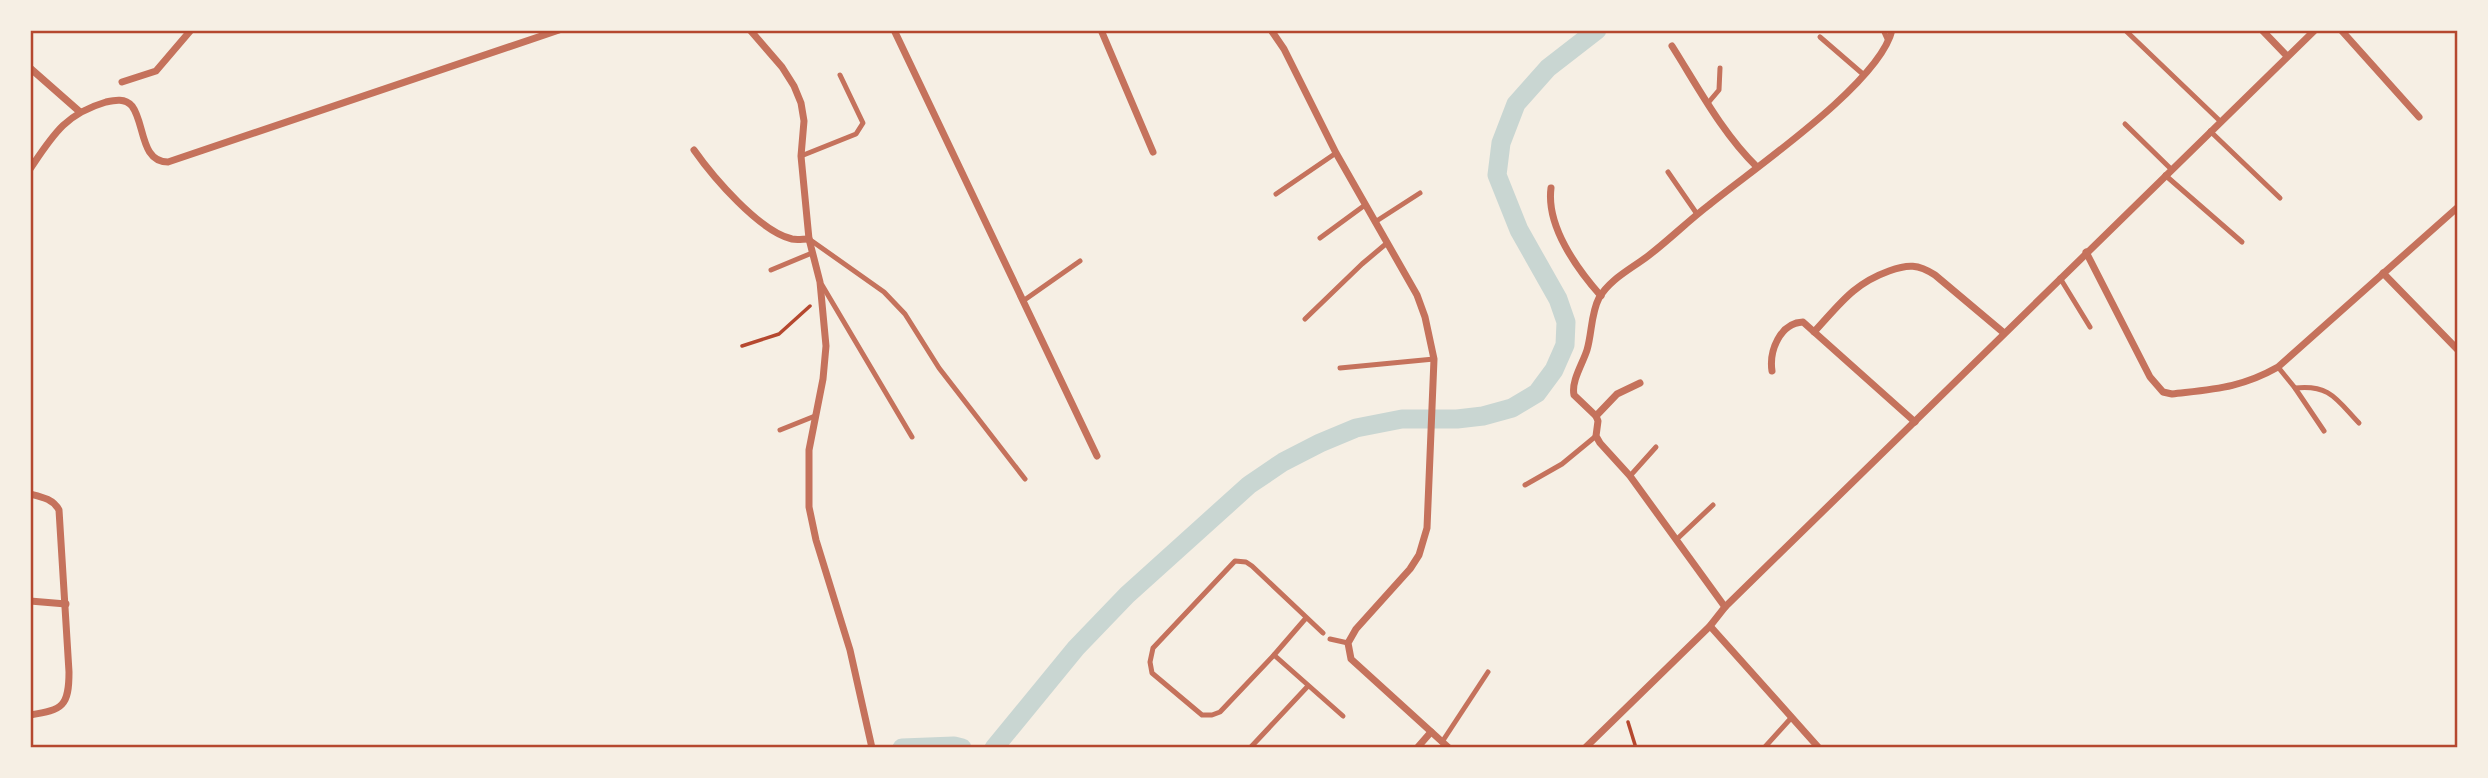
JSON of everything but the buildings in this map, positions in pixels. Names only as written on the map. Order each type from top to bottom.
[{"type":"street","points":[[122,82],[156,71],[191,30]]},
{"type":"street","points":[[30,169],[55,131],[65,122],[80,112],[111,101],[129,103],[150,153],[158,161],[168,162],[559,30]]},
{"type":"street","points":[[750,30],[782,67],[801,103],[804,121],[801,156],[808,239],[820,282],[826,346],[823,379],[809,450],[809,507],[816,540],[850,650],[872,748]]},
{"type":"street","points":[[894,30],[1097,456]]},
{"type":"street","points":[[1101,30],[1153,152]]},
{"type":"street","points":[[1271,30],[1284,49],[1336,153],[1417,295],[1425,317],[1433,359],[1427,528],[1419,555],[1410,569],[1356,629],[1348,643],[1351,659],[1449,748]]},
{"type":"street","points":[[1725,607],[1630,476],[1596,436],[1596,416],[1574,395],[1573,390],[1601,296],[1620,275],[1648,256],[1697,214],[1806,130],[1877,61],[1892,30]]},
{"type":"street","points":[[2262,30],[2287,56]]},
{"type":"street","points":[[1586,748],[2086,251],[2315,30]]},
{"type":"street","points":[[2340,30],[2419,117]]},
{"type":"street","points":[[1672,46],[1741,152],[1757,167]]},
{"type":"street","points":[[30,68],[80,112]]},
{"type":"street","points":[[694,150],[721,184],[765,224],[794,240],[808,239]]},
{"type":"street","points":[[1551,188],[1549,206],[1555,222],[1580,273],[1601,296]]},
{"type":"street","points":[[2086,251],[2150,377],[2163,392],[2172,394],[2234,386],[2255,380],[2278,367],[2458,207]]},
{"type":"street","points":[[1814,332],[1855,288],[1870,278],[1908,264],[1924,267],[2004,333]]},
{"type":"street","points":[[2383,272],[2458,351]]},
{"type":"street","points":[[1772,371],[1770,358],[1773,346],[1793,325],[1803,322],[1915,422]]},
{"type":"street","points":[[1596,416],[1617,394],[1640,383]]},
{"type":"street","points":[[30,495],[46,498],[55,503],[59,510],[69,692],[66,702],[60,708],[30,715]]},
{"type":"street","points":[[30,601],[66,604]]},
{"type":"street","points":[[1710,626],[1819,748]]},
{"type":"street","points":[[1417,748],[1431,732]]},
{"type":"lane","points":[[1883,30],[1888,41]]},
{"type":"lane","points":[[2125,30],[2220,121]]},
{"type":"lane","points":[[1820,37],[1864,75]]},
{"type":"lane","points":[[1708,103],[1719,90],[1720,68]]},
{"type":"lane","points":[[801,156],[860,130],[863,123],[841,75]]},
{"type":"lane","points":[[2125,124],[2168,172],[2242,242]]},
{"type":"lane","points":[[2210,131],[2280,198]]},
{"type":"lane","points":[[1276,194],[1336,153]]},
{"type":"lane","points":[[1668,172],[1697,214]]},
{"type":"lane","points":[[1375,222],[1420,193]]},
{"type":"lane","points":[[1320,238],[1365,205]]},
{"type":"lane","points":[[808,239],[884,292],[905,313],[939,368],[1025,479]]},
{"type":"lane","points":[[1305,319],[1387,243]]},
{"type":"lane","points":[[771,270],[811,253]]},
{"type":"lane","points":[[1023,301],[1080,261]]},
{"type":"lane","points":[[2060,278],[2090,327]]},
{"type":"lane","points":[[820,282],[912,437]]},
{"type":"lane","points":[[1340,368],[1433,359]]},
{"type":"lane","points":[[2278,367],[2323,431]]},
{"type":"lane","points":[[2295,388],[2310,386],[2325,389],[2359,423]]},
{"type":"lane","points":[[780,430],[816,416]]},
{"type":"lane","points":[[1525,485],[1562,464],[1596,436]]},
{"type":"lane","points":[[1630,476],[1656,447]]},
{"type":"lane","points":[[1676,540],[1713,505]]},
{"type":"lane","points":[[1306,618],[1220,712],[1212,715],[1202,715],[1152,673],[1150,662],[1153,648],[1235,561],[1240,560],[1252,566],[1323,633]]},
{"type":"lane","points":[[1330,639],[1348,643]]},
{"type":"lane","points":[[1274,655],[1343,716]]},
{"type":"lane","points":[[1442,742],[1488,672]]},
{"type":"lane","points":[[1250,748],[1308,686]]},
{"type":"lane","points":[[1764,748],[1792,717]]},
{"type":"path","points":[[742,345],[779,334],[822,296]]},
{"type":"path","points":[[1624,710],[1636,748]]},
{"type":"waterway","points":[[994,748],[1076,648],[1127,595],[1249,485],[1283,462],[1356,428],[1402,419],[1483,416],[1512,408],[1537,393],[1554,370],[1565,345],[1566,322],[1558,299],[1519,230],[1497,175],[1501,143],[1516,104],[1548,68],[1597,30]]},
{"type":"waterway","points":[[902,748],[962,748]]}]
